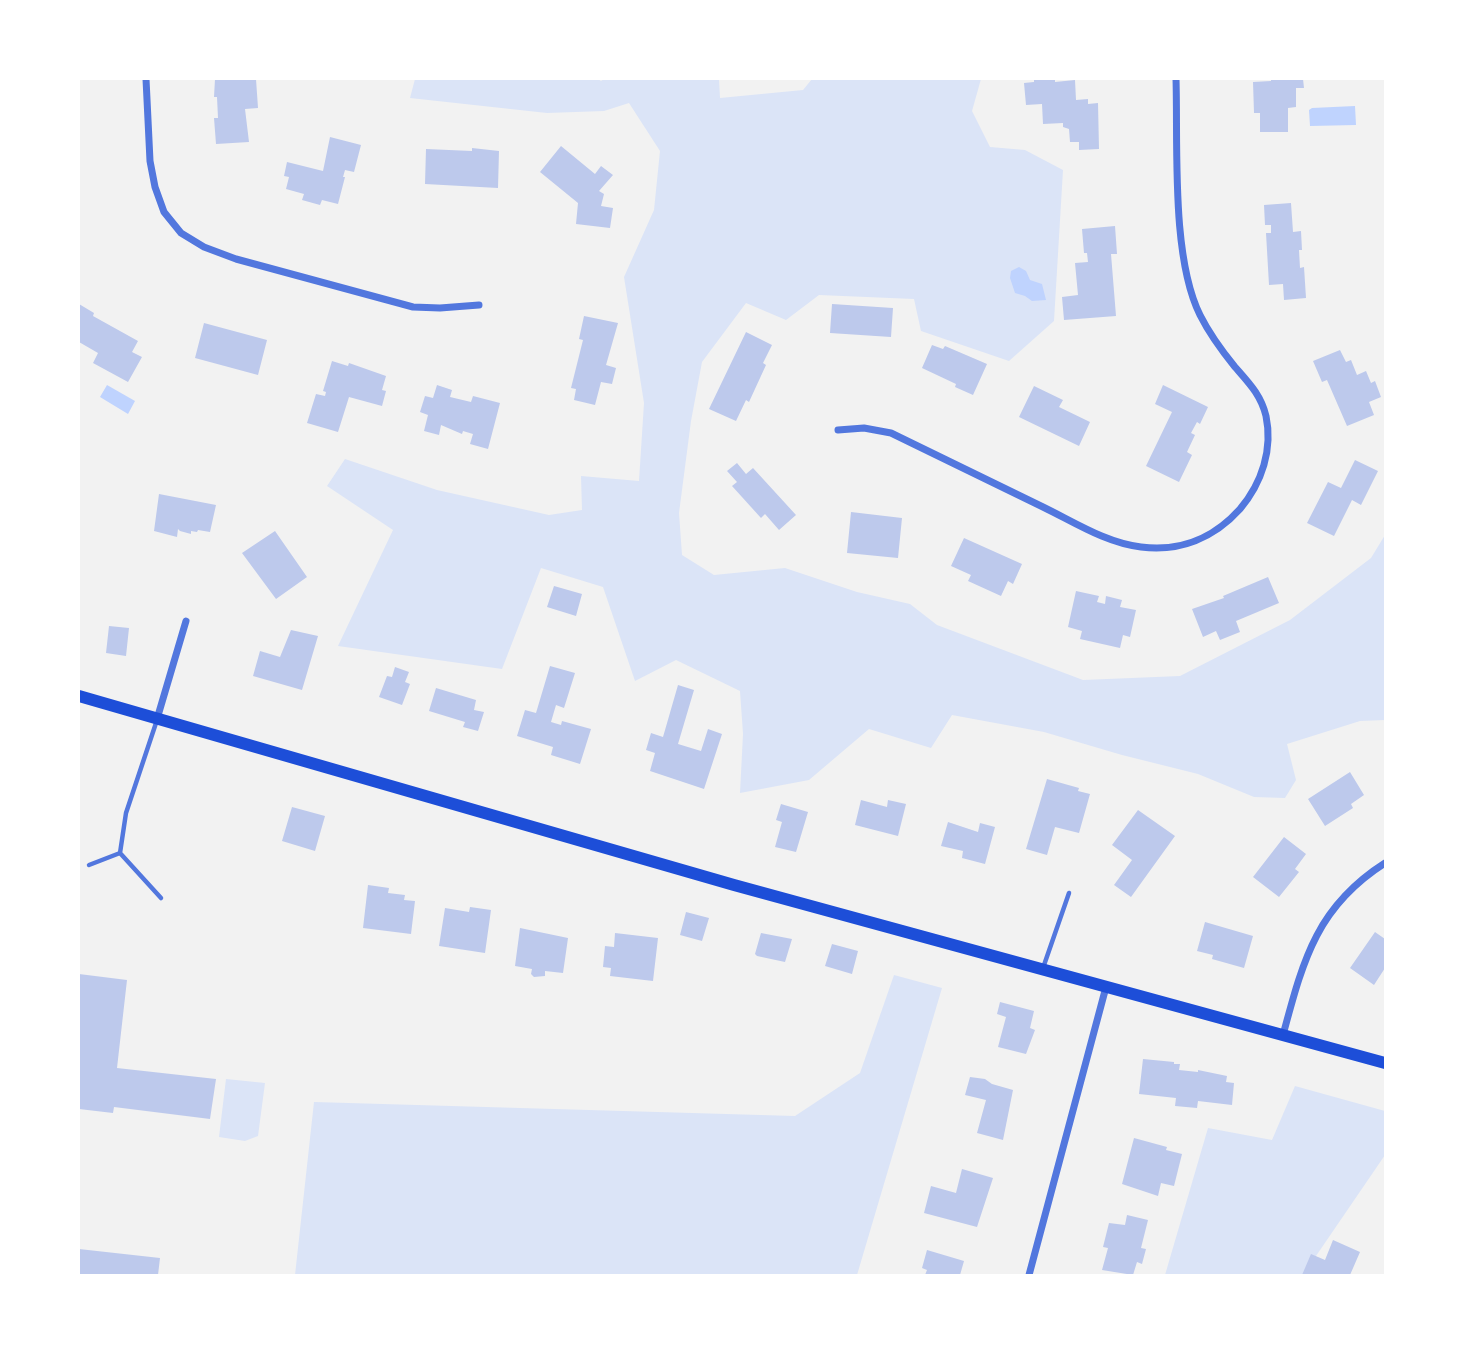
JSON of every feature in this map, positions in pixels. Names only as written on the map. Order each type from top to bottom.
[{"type":"main road","points":[[79,696],[773,896],[1385,1063]]},
{"type":"street","points":[[146,79],[150,161],[155,187],[164,212],[181,233],[204,247],[236,260],[413,307],[479,305]]},
{"type":"street","points":[[838,430],[864,428],[891,433],[1100,535],[1140,547],[1167,548],[1194,542],[1228,522],[1246,502],[1259,479],[1267,453],[1268,426],[1255,388],[1212,336],[1194,300],[1180,221],[1176,79]]},
{"type":"street","points":[[157,720],[186,621]]},
{"type":"street","points":[[1283,1035],[1300,974],[1318,931],[1333,909],[1362,880],[1385,863]]},
{"type":"street","points":[[1029,1275],[1106,987]]},
{"type":"lane","points":[[120,853],[126,813],[157,720]]},
{"type":"lane","points":[[89,865],[120,853]]},
{"type":"lane","points":[[120,853],[161,898]]},
{"type":"lane","points":[[1042,969],[1069,893]]},
{"type":"shaded area","points":[[415,79],[719,79],[720,98],[803,90],[812,79],[981,79],[972,111],[990,147],[1025,150],[1063,170],[1054,321],[1009,361],[921,331],[914,299],[819,295],[786,320],[746,303],[702,362],[679,513],[682,555],[714,575],[785,568],[857,592],[910,604],[937,625],[1083,680],[1180,676],[1290,620],[1371,558],[1385,535],[1385,720],[1360,721],[1287,744],[1296,780],[1285,798],[1254,797],[1198,774],[1044,732],[952,715],[931,748],[869,729],[809,780],[740,793],[743,734],[740,691],[676,660],[635,681],[603,587],[541,568],[502,669],[338,646],[393,530],[327,486],[345,459],[437,490],[549,515],[582,510],[581,476],[639,481],[644,403],[624,277],[654,210],[660,151],[629,103],[604,111],[547,113],[410,98]]},
{"type":"shaded area","points":[[894,975],[942,988],[857,1275],[295,1275],[314,1102],[795,1116],[860,1073]]},
{"type":"shaded area","points":[[226,1079],[265,1083],[258,1136],[245,1141],[219,1137]]},
{"type":"shaded area","points":[[1295,1086],[1385,1111],[1385,1155],[1303,1275],[1165,1275],[1208,1128],[1272,1140]]},
{"type":"water","points":[[1355,106],[1356,125],[1310,126],[1309,110],[1312,108]]},
{"type":"water","points":[[1019,267],[1026,271],[1030,280],[1042,284],[1046,300],[1032,301],[1015,293],[1010,278],[1011,271]]},
{"type":"water","points":[[107,385],[135,401],[128,414],[100,397]]},
{"type":"building","points":[[215,79],[256,79],[258,108],[245,109],[249,142],[216,144],[214,118],[218,118],[217,97],[214,97]]},
{"type":"building","points":[[1034,79],[1055,79],[1055,82],[1075,80],[1076,100],[1088,99],[1088,104],[1098,103],[1099,149],[1079,150],[1079,142],[1070,142],[1069,129],[1063,127],[1063,123],[1043,124],[1042,104],[1026,105],[1024,83],[1034,82]]},
{"type":"building","points":[[1303,79],[1304,88],[1296,88],[1296,107],[1288,108],[1288,132],[1260,132],[1260,113],[1254,113],[1253,82]]},
{"type":"building","points":[[330,137],[361,145],[354,172],[345,170],[338,204],[322,200],[320,205],[302,200],[304,194],[286,189],[289,177],[284,176],[287,162],[323,171]]},
{"type":"building","points":[[561,146],[595,174],[601,166],[613,175],[599,191],[604,194],[601,206],[613,208],[610,228],[576,224],[578,203],[540,172]]},
{"type":"building","points":[[472,148],[499,151],[498,188],[425,184],[426,149],[472,151]]},
{"type":"building","points":[[1291,203],[1293,232],[1301,231],[1300,268],[1304,267],[1306,298],[1284,300],[1283,284],[1269,285],[1266,233],[1271,233],[1271,225],[1265,225],[1264,205]]},
{"type":"building","points":[[1115,226],[1117,254],[1111,254],[1116,316],[1064,320],[1062,297],[1078,295],[1075,263],[1088,262],[1087,253],[1084,253],[1082,229]]},
{"type":"building","points":[[79,304],[94,313],[93,316],[138,341],[132,352],[142,357],[128,382],[93,363],[98,353],[79,342]]},
{"type":"building","points":[[832,304],[893,308],[891,337],[830,333]]},
{"type":"building","points":[[584,316],[618,323],[606,365],[616,368],[612,384],[601,382],[595,405],[574,400],[576,389],[571,388],[583,340],[579,339]]},
{"type":"building","points":[[204,323],[267,340],[258,375],[195,358]]},
{"type":"building","points":[[746,332],[772,345],[749,402],[746,400],[736,421],[709,409]]},
{"type":"building","points":[[932,345],[943,349],[945,346],[987,364],[973,395],[922,368]]},
{"type":"building","points":[[1340,350],[1346,362],[1351,360],[1357,375],[1366,371],[1371,383],[1375,381],[1381,397],[1369,402],[1374,415],[1347,426],[1327,380],[1322,382],[1313,361]]},
{"type":"building","points":[[332,361],[348,366],[349,363],[386,376],[382,390],[386,391],[382,406],[349,397],[338,432],[307,423],[316,394],[325,396],[326,392],[323,391]]},
{"type":"building","points":[[437,385],[452,390],[450,397],[471,402],[473,396],[500,403],[488,449],[470,444],[473,434],[463,431],[462,434],[441,425],[439,435],[424,431],[428,415],[420,412],[425,396],[433,398]]},
{"type":"building","points":[[1163,385],[1208,407],[1200,424],[1197,422],[1191,433],[1195,435],[1187,452],[1192,455],[1179,482],[1146,466],[1172,412],[1155,404]]},
{"type":"building","points":[[1034,386],[1063,400],[1059,407],[1090,422],[1079,446],[1019,417]]},
{"type":"building","points":[[1355,460],[1378,471],[1361,505],[1352,500],[1334,536],[1307,523],[1328,482],[1341,488]]},
{"type":"building","points":[[737,463],[746,474],[753,468],[796,515],[779,530],[765,514],[761,518],[732,486],[737,482],[727,471]]},
{"type":"building","points":[[159,494],[216,505],[210,532],[198,530],[191,531],[191,534],[178,529],[177,537],[154,531]]},
{"type":"building","points":[[851,512],[902,518],[898,558],[847,553]]},
{"type":"building","points":[[275,531],[307,577],[276,599],[242,553]]},
{"type":"building","points":[[964,538],[1022,564],[1013,584],[1008,581],[1001,596],[968,581],[971,575],[951,566]]},
{"type":"building","points":[[1268,577],[1279,603],[1236,621],[1240,632],[1220,640],[1216,631],[1203,637],[1192,609],[1224,598],[1223,596]]},
{"type":"building","points":[[554,586],[582,594],[576,616],[547,607]]},
{"type":"building","points":[[1076,591],[1099,596],[1097,602],[1105,604],[1106,596],[1122,600],[1120,607],[1136,610],[1130,637],[1123,635],[1120,648],[1080,639],[1082,631],[1068,627]]},
{"type":"building","points":[[109,626],[129,628],[126,656],[106,653]]},
{"type":"building","points":[[291,630],[318,636],[302,690],[253,676],[260,651],[280,657]]},
{"type":"building","points":[[550,666],[575,673],[564,708],[556,705],[551,722],[561,725],[562,721],[591,729],[580,764],[551,755],[553,747],[517,736],[525,710],[536,713]]},
{"type":"building","points":[[395,667],[409,672],[405,682],[410,684],[402,705],[379,697],[387,676],[392,677]]},
{"type":"building","points":[[678,685],[694,690],[678,744],[701,751],[708,729],[722,734],[704,789],[650,771],[655,753],[646,750],[651,733],[663,737]]},
{"type":"building","points":[[436,688],[476,700],[474,710],[484,712],[478,731],[463,727],[465,722],[429,711]]},
{"type":"building","points":[[1350,772],[1364,795],[1351,804],[1353,808],[1325,826],[1308,799]]},
{"type":"building","points":[[1047,779],[1090,794],[1079,833],[1055,827],[1047,855],[1026,849]]},
{"type":"building","points":[[861,800],[887,807],[888,800],[906,804],[898,836],[855,825]]},
{"type":"building","points":[[781,804],[808,812],[796,852],[775,847],[782,822],[776,820]]},
{"type":"building","points":[[292,807],[325,816],[315,851],[282,841]]},
{"type":"building","points":[[1138,810],[1175,836],[1131,897],[1114,885],[1132,860],[1112,845]]},
{"type":"building","points":[[948,822],[978,832],[980,823],[995,827],[985,864],[962,858],[963,851],[941,846]]},
{"type":"building","points":[[1284,837],[1306,854],[1295,869],[1299,872],[1279,897],[1253,877]]},
{"type":"building","points":[[368,885],[389,888],[388,893],[405,895],[404,900],[415,901],[411,934],[363,928]]},
{"type":"building","points":[[470,907],[491,910],[485,953],[439,946],[445,908],[469,912]]},
{"type":"building","points":[[686,912],[709,918],[702,941],[680,935]]},
{"type":"building","points":[[1205,922],[1253,936],[1244,968],[1212,959],[1213,955],[1197,951]]},
{"type":"building","points":[[520,928],[568,938],[563,973],[545,971],[545,976],[534,977],[531,974],[532,969],[515,966]]},
{"type":"building","points":[[1375,932],[1385,939],[1385,968],[1374,985],[1350,968]]},
{"type":"building","points":[[615,933],[658,938],[653,981],[610,976],[611,968],[603,967],[605,946],[614,947]]},
{"type":"building","points":[[761,933],[792,939],[785,962],[755,954]]},
{"type":"building","points":[[832,944],[858,951],[852,974],[825,966]]},
{"type":"building","points":[[79,974],[127,980],[117,1068],[216,1079],[210,1119],[114,1107],[113,1113],[79,1109]]},
{"type":"building","points":[[1000,1002],[1034,1011],[1030,1028],[1035,1030],[1026,1054],[998,1047],[1006,1017],[997,1014]]},
{"type":"building","points":[[1143,1059],[1174,1062],[1180,1064],[1179,1070],[1198,1070],[1227,1076],[1226,1082],[1234,1083],[1232,1105],[1198,1101],[1197,1108],[1175,1106],[1176,1098],[1139,1094]]},
{"type":"building","points":[[970,1077],[985,1079],[1013,1090],[1003,1140],[977,1133],[986,1100],[965,1095]]},
{"type":"building","points":[[1134,1138],[1182,1154],[1174,1186],[1161,1183],[1158,1196],[1122,1184]]},
{"type":"building","points":[[962,1169],[993,1178],[977,1227],[924,1213],[931,1186],[956,1193]]},
{"type":"building","points":[[1127,1215],[1148,1220],[1141,1248],[1146,1249],[1142,1264],[1137,1262],[1133,1275],[1102,1270],[1108,1248],[1103,1247],[1109,1223],[1125,1225]]},
{"type":"building","points":[[1333,1240],[1360,1252],[1350,1275],[1302,1275],[1311,1254],[1325,1260]]},
{"type":"building","points":[[79,1249],[160,1258],[158,1275],[79,1275]]},
{"type":"building","points":[[927,1250],[964,1261],[960,1275],[925,1275],[927,1270],[922,1268]]}]
